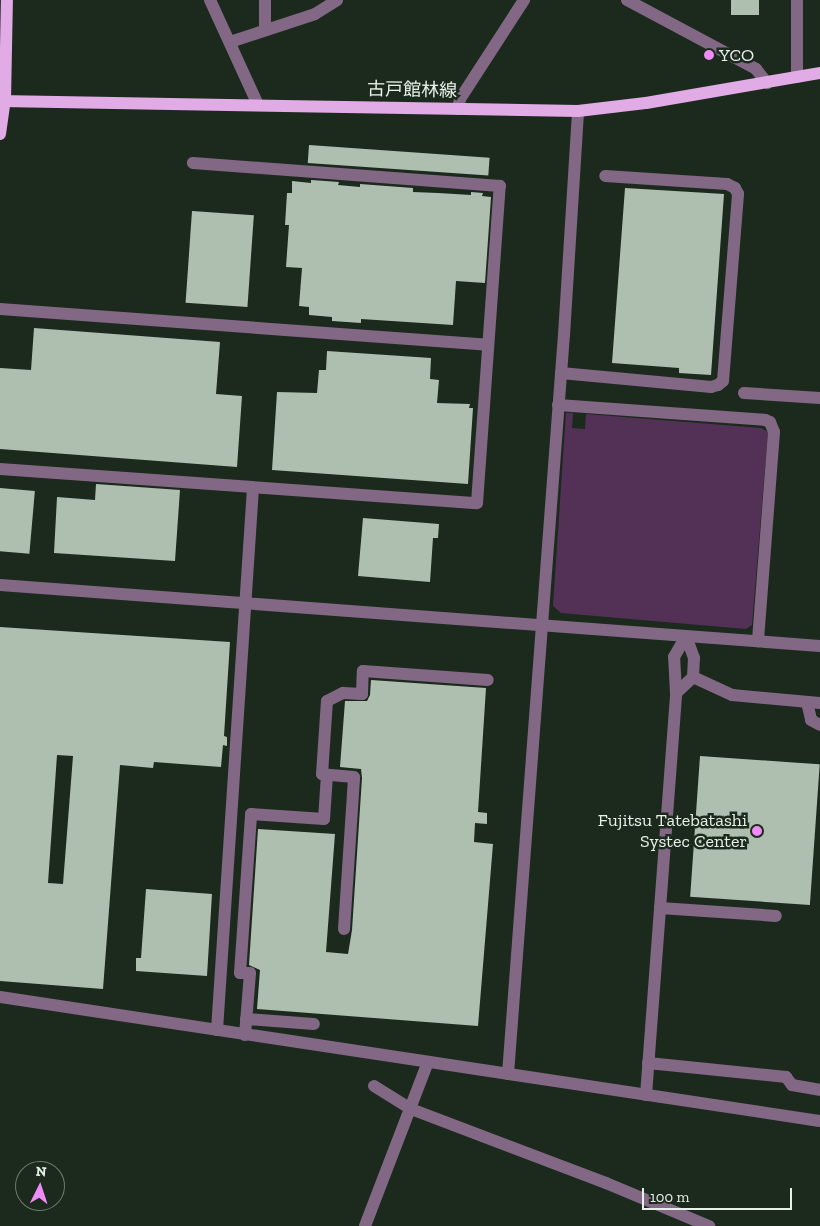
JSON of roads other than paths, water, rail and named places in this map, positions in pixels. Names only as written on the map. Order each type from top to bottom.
[{"type":"main road","points":[[0,134],[7,0]]},
{"type":"main road","name":"古戸館林線","points":[[2,100],[578,111],[646,103],[820,73]]},
{"type":"street","points":[[210,0],[258,105]]},
{"type":"street","points":[[265,0],[266,30]]},
{"type":"street","points":[[230,42],[315,14],[338,0]]},
{"type":"street","points":[[458,109],[460,99],[524,0]]},
{"type":"street","points":[[627,0],[756,69],[767,82]]},
{"type":"street","points":[[797,0],[797,77]]},
{"type":"street","points":[[508,1074],[561,373],[578,111]]},
{"type":"street","points":[[0,469],[477,503],[500,186],[193,163]]},
{"type":"street","points":[[561,373],[710,387],[718,386],[724,381],[738,194],[735,188],[726,184],[605,176]]},
{"type":"street","points":[[0,310],[488,345]]},
{"type":"street","points":[[744,393],[820,398]]},
{"type":"street","points":[[558,405],[765,420],[774,427],[758,641]]},
{"type":"street","points":[[218,1030],[253,488]]},
{"type":"street","points":[[0,585],[820,646]]},
{"type":"street","points":[[676,693],[693,676],[694,658],[686,636]]},
{"type":"street","points":[[646,1095],[676,693],[674,658],[686,636]]},
{"type":"street","points":[[344,928],[354,777],[322,774],[327,702],[343,692],[362,694],[363,671],[488,680]]},
{"type":"street","points":[[693,676],[732,695],[814,703],[811,720],[820,725]]},
{"type":"street","points":[[245,1035],[250,973],[240,973],[251,814],[324,819],[327,775]]},
{"type":"street","points":[[660,908],[776,916]]},
{"type":"street","points":[[0,997],[820,1121]]},
{"type":"street","points":[[246,1019],[314,1024]]},
{"type":"street","points":[[365,1226],[428,1062]]},
{"type":"street","points":[[648,1063],[786,1078],[792,1085],[820,1090]]},
{"type":"street","points":[[374,1086],[411,1109],[606,1183],[709,1226]]},
{"type":"place","name":"YCO","points":[[709,55]]},
{"type":"place","name":"Fujitsu Tatebatashi Systec Center","points":[[757,831]]}]
